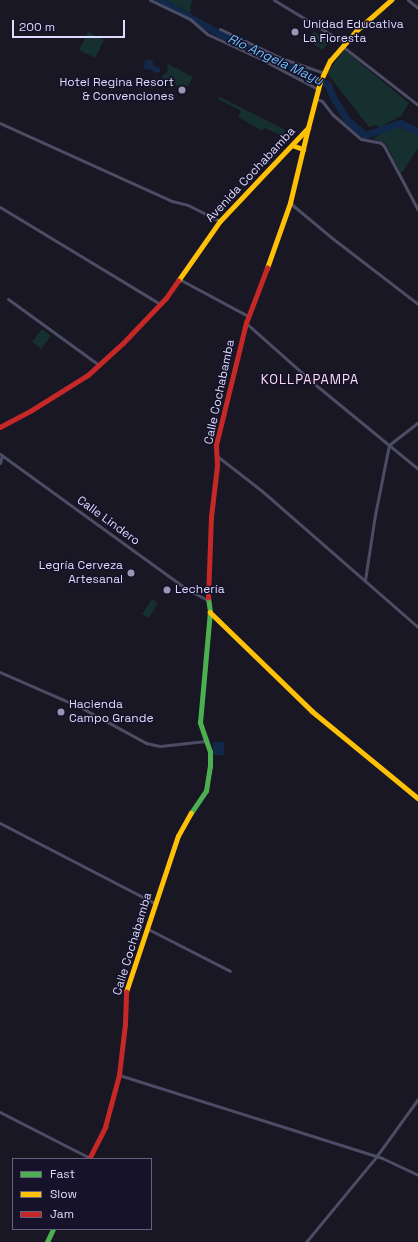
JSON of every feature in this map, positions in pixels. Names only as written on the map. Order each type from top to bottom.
[{"type":"street","points":[[150,0],[190,19],[207,34],[257,57],[266,64],[318,89]]},
{"type":"street","points":[[274,0],[344,45],[418,105]]},
{"type":"street","name":"Calle Cochabamba","points":[[90,1158],[105,1127],[119,1075],[126,1024],[125,996],[178,836],[184,823],[206,791],[210,759],[200,723],[210,612],[208,600],[211,517],[217,466],[218,438],[246,323],[270,262],[290,203],[322,78],[330,62],[344,45],[391,0]]},
{"type":"street","points":[[408,0],[418,8]]},
{"type":"street","points":[[220,29],[322,78]]},
{"type":"street","points":[[316,99],[322,101],[332,114],[362,139],[381,143],[384,146],[418,210]]},
{"type":"street","points":[[0,123],[172,201],[188,205],[220,221]]},
{"type":"street","name":"Avenida Cochabamba","points":[[0,427],[88,375],[123,343],[160,304],[179,280],[220,221],[308,128]]},
{"type":"street","points":[[292,145],[303,149]]},
{"type":"street","points":[[290,203],[332,238],[418,304]]},
{"type":"street","points":[[0,207],[160,304]]},
{"type":"street","points":[[179,280],[248,316]]},
{"type":"street","points":[[8,299],[99,365]]},
{"type":"street","points":[[246,323],[317,386],[418,469]]},
{"type":"street","points":[[365,580],[388,445],[418,422]]},
{"type":"street","points":[[0,463],[1,455]]},
{"type":"street","name":"Calle Lindero","points":[[1,455],[188,590],[208,600]]},
{"type":"street","points":[[217,456],[262,491],[418,627]]},
{"type":"street","points":[[210,612],[312,711],[418,798]]},
{"type":"street","points":[[0,672],[80,707],[146,743],[160,746],[206,741]]},
{"type":"street","points":[[0,823],[156,904]]},
{"type":"street","points":[[148,929],[230,971]]},
{"type":"street","points":[[119,1075],[382,1158],[418,1175]]},
{"type":"street","points":[[306,1242],[376,1157],[418,1099]]},
{"type":"street","points":[[0,1112],[90,1158]]},
{"type":"street","points":[[47,1242],[53,1230]]},
{"type":"green space","points":[[165,0],[192,0],[190,13]]},
{"type":"green space","points":[[314,31],[329,40],[323,50],[308,41]]},
{"type":"green space","points":[[88,32],[104,40],[95,58],[79,50]]},
{"type":"green space","points":[[344,50],[409,103],[401,116],[382,126],[378,127],[376,125],[369,127],[327,73]]},
{"type":"green space","points":[[168,64],[193,77],[185,91],[179,89],[175,83],[162,79],[163,75],[167,73]]},
{"type":"green space","points":[[220,97],[284,129],[285,133],[282,136],[265,128],[261,130],[238,117],[241,111],[218,99]]},
{"type":"green space","points":[[397,126],[418,135],[418,148],[401,174],[386,144],[373,139],[383,132]]},
{"type":"green space","points":[[42,329],[51,336],[41,349],[32,342]]},
{"type":"green space","points":[[152,599],[158,603],[149,618],[142,614]]},
{"type":"water","points":[[146,60],[152,60],[154,66],[160,68],[160,72],[155,73],[152,70],[145,69],[143,66]]},
{"type":"water","points":[[213,742],[224,742],[224,755],[213,755]]},
{"type":"waterway","name":"Río Angela Mayu","points":[[159,0],[218,33],[314,77],[328,85],[334,99],[347,120],[365,135],[400,123],[418,131]]},
{"type":"traffic: fast","points":[[191,813],[206,791],[210,767],[210,752],[200,723],[210,612],[208,598]]},
{"type":"traffic: fast","points":[[47,1242],[53,1230]]},
{"type":"traffic: slow","points":[[178,281],[220,221],[308,128],[320,82],[330,61],[356,31],[391,0]]},
{"type":"traffic: slow","points":[[267,268],[290,203],[308,128]]},
{"type":"traffic: slow","points":[[292,145],[303,149]]},
{"type":"traffic: slow","points":[[210,612],[312,711],[418,798]]},
{"type":"traffic: slow","points":[[126,992],[178,836],[191,813]]},
{"type":"traffic: jam","points":[[208,598],[211,517],[217,466],[216,445],[246,323],[267,268]]},
{"type":"traffic: jam","points":[[0,427],[32,410],[88,375],[123,343],[166,298],[178,281]]},
{"type":"traffic: jam","points":[[90,1158],[105,1127],[119,1075],[125,1024],[126,992]]},
{"type":"place","name":"Unidad Educativa La Floresta","points":[[295,32]]},
{"type":"place","name":"Hotel Regina Resort & Convenciones","points":[[182,90]]},
{"type":"place","name":"Legría Cerveza Artesanal","points":[[131,573]]},
{"type":"place","name":"Lechería","points":[[167,590]]},
{"type":"place","name":"Hacienda Campo Grande","points":[[61,712]]},
{"type":"district","name":"KOLLPAPAMPA","points":[[310,380]]}]
